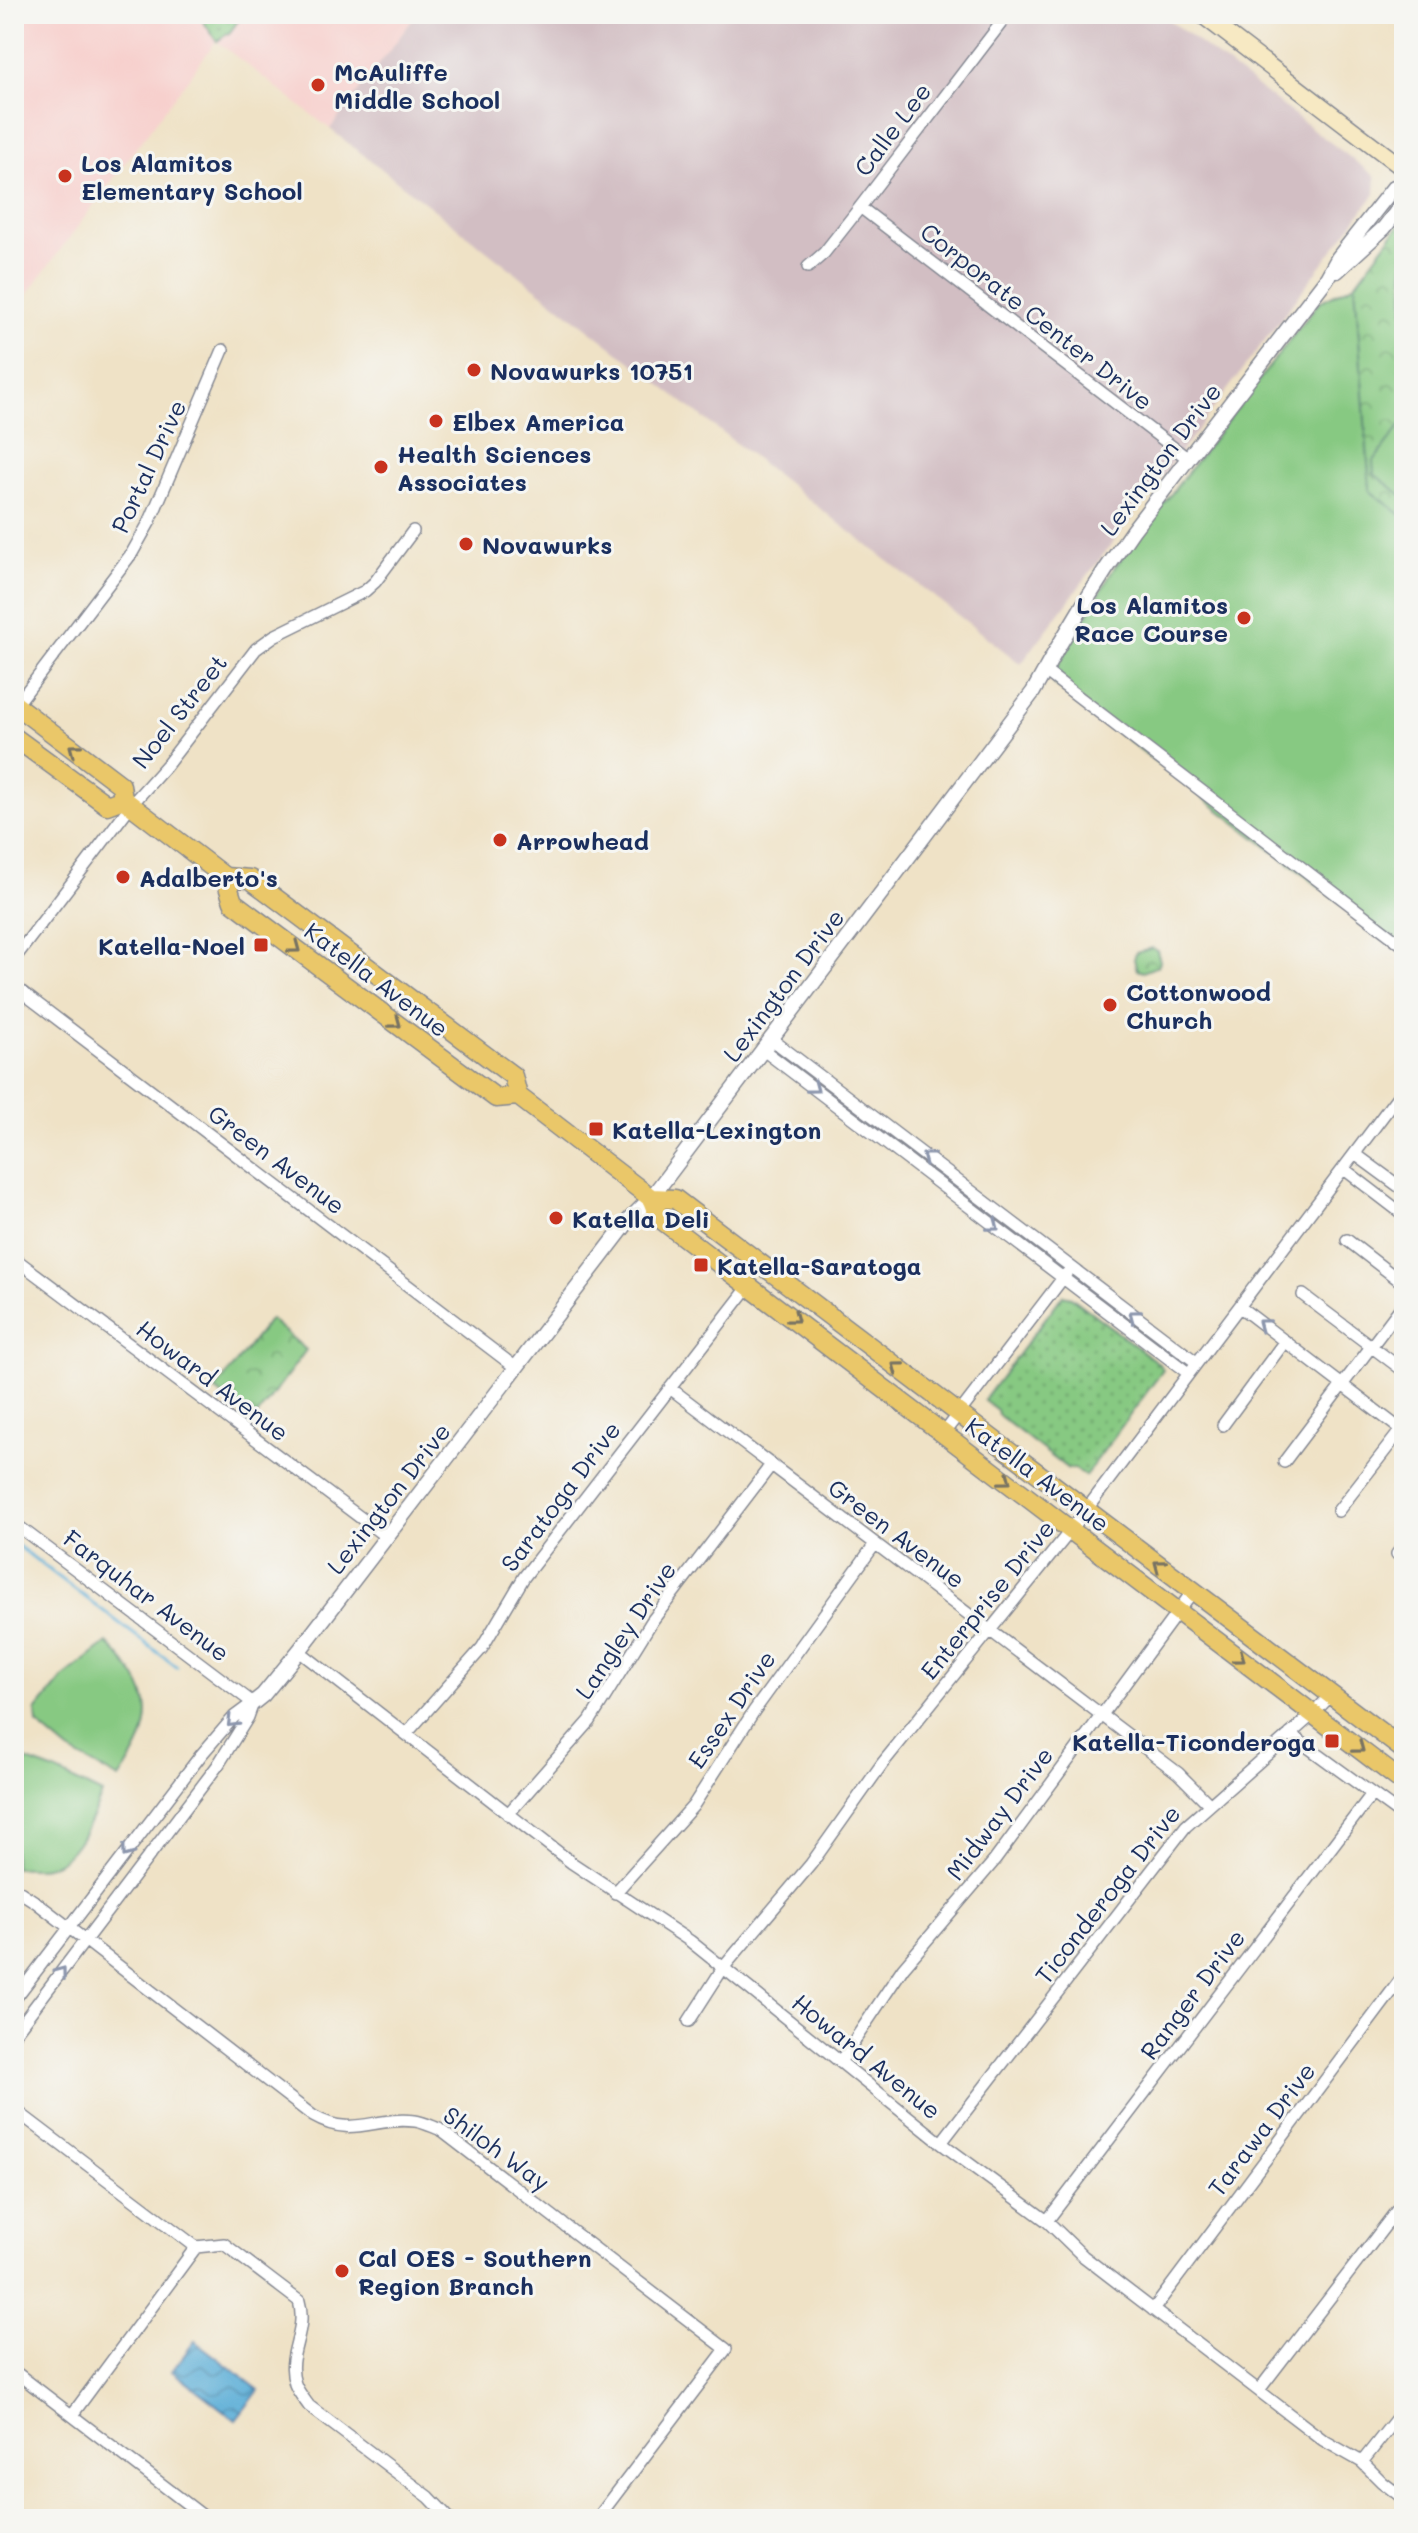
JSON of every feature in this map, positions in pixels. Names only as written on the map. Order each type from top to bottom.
[{"type":"main road","points":[[1201,14],[1404,169]]},
{"type":"main road","name":"Katella Avenue","points":[[15,706],[121,785],[127,802],[225,877],[250,879],[513,1076],[518,1096],[651,1198],[659,1218],[1404,1783]]},
{"type":"main road","name":"Katella Avenue","points":[[14,737],[107,805],[127,802]]},
{"type":"main road","name":"Katella Avenue","points":[[225,877],[233,902],[496,1098],[518,1096]]},
{"type":"main road","name":"Katella Avenue","points":[[651,1198],[675,1199],[1404,1750]]},
{"type":"street","name":"Calle Lee","points":[[808,267],[824,253],[1008,14]]},
{"type":"street","name":"Lexington Drive","points":[[14,2000],[201,1755],[234,1717],[263,1695],[299,1651],[630,1219],[651,1198],[1033,692],[1109,563],[1187,458],[1394,187],[1404,185]]},
{"type":"street","name":"Lexington Drive","points":[[1327,278],[1384,228],[1404,202]]},
{"type":"street","name":"Corporate Center Drive","points":[[860,207],[1187,458]]},
{"type":"street","name":"Portal Drive","points":[[15,706],[132,553],[150,521],[223,350]]},
{"type":"street","name":"Noel Street","points":[[14,959],[127,802],[166,766],[256,649],[274,636],[365,591],[413,531]]},
{"type":"street","points":[[1045,671],[1404,946]]},
{"type":"street","name":"Green Avenue","points":[[14,986],[515,1367]]},
{"type":"street","points":[[766,1043],[1196,1362]]},
{"type":"street","points":[[766,1043],[1188,1373]]},
{"type":"street","name":"Enterprise Drive","points":[[689,2021],[723,1968],[811,1864],[882,1764],[1071,1530],[1404,1088]]},
{"type":"street","points":[[1355,1154],[1404,1190]]},
{"type":"street","points":[[1344,1169],[1404,1215]]},
{"type":"street","points":[[1347,1240],[1404,1284]]},
{"type":"street","name":"Howard Avenue","points":[[14,1258],[385,1536]]},
{"type":"street","points":[[944,1433],[1071,1267]]},
{"type":"street","name":"Saratoga Drive","points":[[406,1734],[482,1648],[524,1577],[750,1285]]},
{"type":"street","points":[[1303,1295],[1404,1371]]},
{"type":"street","points":[[1284,1462],[1404,1303]]},
{"type":"street","points":[[1240,1307],[1403,1431],[1338,1511]]},
{"type":"street","points":[[1223,1425],[1285,1341]]},
{"type":"street","name":"Green Avenue","points":[[670,1388],[1178,1773],[1209,1804]]},
{"type":"street","name":"Langley Drive","points":[[508,1814],[590,1721],[652,1621],[771,1465]]},
{"type":"street","name":"Farquhar Avenue","points":[[14,1523],[253,1703]]},
{"type":"street","name":"Essex Drive","points":[[615,1893],[693,1806],[754,1711],[875,1544]]},
{"type":"street","name":"Midway Drive","points":[[840,2062],[903,1968],[995,1860],[1193,1591]]},
{"type":"street","name":"Howard Avenue","points":[[299,1651],[572,1863],[690,1941],[941,2143],[1047,2221],[1083,2256],[1323,2440],[1362,2462],[1404,2499]]},
{"type":"street","name":"Ticonderoga Drive","points":[[941,2143],[1186,1826],[1331,1695]]},
{"type":"street","name":"Lexington Drive","points":[[14,2034],[218,1765],[248,1717],[253,1703]]},
{"type":"street","points":[[1290,1734],[1404,1817]]},
{"type":"street","name":"Ranger Drive","points":[[1047,2221],[1372,1794]]},
{"type":"street","name":"Shiloh Way","points":[[14,1888],[313,2116],[339,2128],[404,2120],[419,2121],[439,2129],[726,2349],[597,2519]]},
{"type":"street","name":"Tarawa Drive","points":[[1153,2310],[1404,1975]]},
{"type":"street","points":[[14,2109],[196,2247],[224,2244],[299,2301],[303,2316],[293,2351],[292,2370],[302,2397],[309,2406],[429,2497],[450,2519]]},
{"type":"street","points":[[1259,2390],[1404,2201]]},
{"type":"street","points":[[72,2415],[196,2247]]},
{"type":"street","points":[[14,2371],[207,2519]]},
{"type":"street","points":[[1362,2462],[1404,2409]]},
{"type":"shaded area","name":"Los Alamitos Elementary School","points":[[14,14],[417,14],[330,129],[216,41],[14,312]]},
{"type":"shaded area","points":[[417,14],[1161,14],[1376,177],[1375,194],[1021,664],[330,129]]},
{"type":"green space","points":[[194,14],[243,14],[230,32],[217,41]]},
{"type":"green space","points":[[1404,219],[1404,517],[1370,491],[1355,284]]},
{"type":"green space","name":"Los Alamitos Race Course","points":[[1355,284],[1370,491],[1404,517],[1404,951],[1053,683],[1060,672],[1056,669],[1114,568],[1319,302]]},
{"type":"green space","points":[[1404,421],[1404,497],[1374,474],[1373,462]]},
{"type":"green space","points":[[1152,948],[1157,951],[1158,966],[1143,972],[1137,970],[1136,953]]},
{"type":"green space","points":[[1063,1295],[1071,1297],[1163,1370],[1085,1476],[1074,1468],[1068,1469],[998,1415],[997,1410],[984,1400]]},
{"type":"green space","points":[[270,1319],[306,1350],[254,1420],[215,1390]]},
{"type":"green space","points":[[107,1643],[136,1677],[147,1708],[141,1740],[119,1779],[69,1751],[37,1724],[36,1711],[64,1677]]},
{"type":"green space","points":[[14,1756],[55,1771],[102,1794],[74,1848],[66,1857],[46,1867],[14,1868]]},
{"type":"water","points":[[195,2341],[259,2390],[236,2420],[172,2371]]},
{"type":"waterway","points":[[14,1543],[177,1667]]},
{"type":"place","name":"McAuliffe Middle School","points":[[318,85]]},
{"type":"place","name":"Los Alamitos Elementary School","points":[[65,176]]},
{"type":"place","name":"Novawurks 10751","points":[[474,370]]},
{"type":"place","name":"Elbex America","points":[[436,421]]},
{"type":"place","name":"Health Sciences Associates","points":[[381,467]]},
{"type":"place","name":"Novawurks","points":[[466,544]]},
{"type":"place","name":"Los Alamitos Race Course","points":[[1244,618]]},
{"type":"place","name":"Arrowhead","points":[[500,840]]},
{"type":"place","name":"Adalberto's","points":[[123,877]]},
{"type":"place","name":"Katella-Noel","points":[[261,945]]},
{"type":"place","name":"Cottonwood Church","points":[[1110,1005]]},
{"type":"place","name":"Katella-Lexington","points":[[596,1129]]},
{"type":"place","name":"Katella Deli","points":[[556,1218]]},
{"type":"place","name":"Katella-Saratoga","points":[[701,1265]]},
{"type":"place","name":"Katella-Ticonderoga","points":[[1332,1741]]},
{"type":"place","name":"Cal OES - Southern Region Branch","points":[[342,2271]]}]
